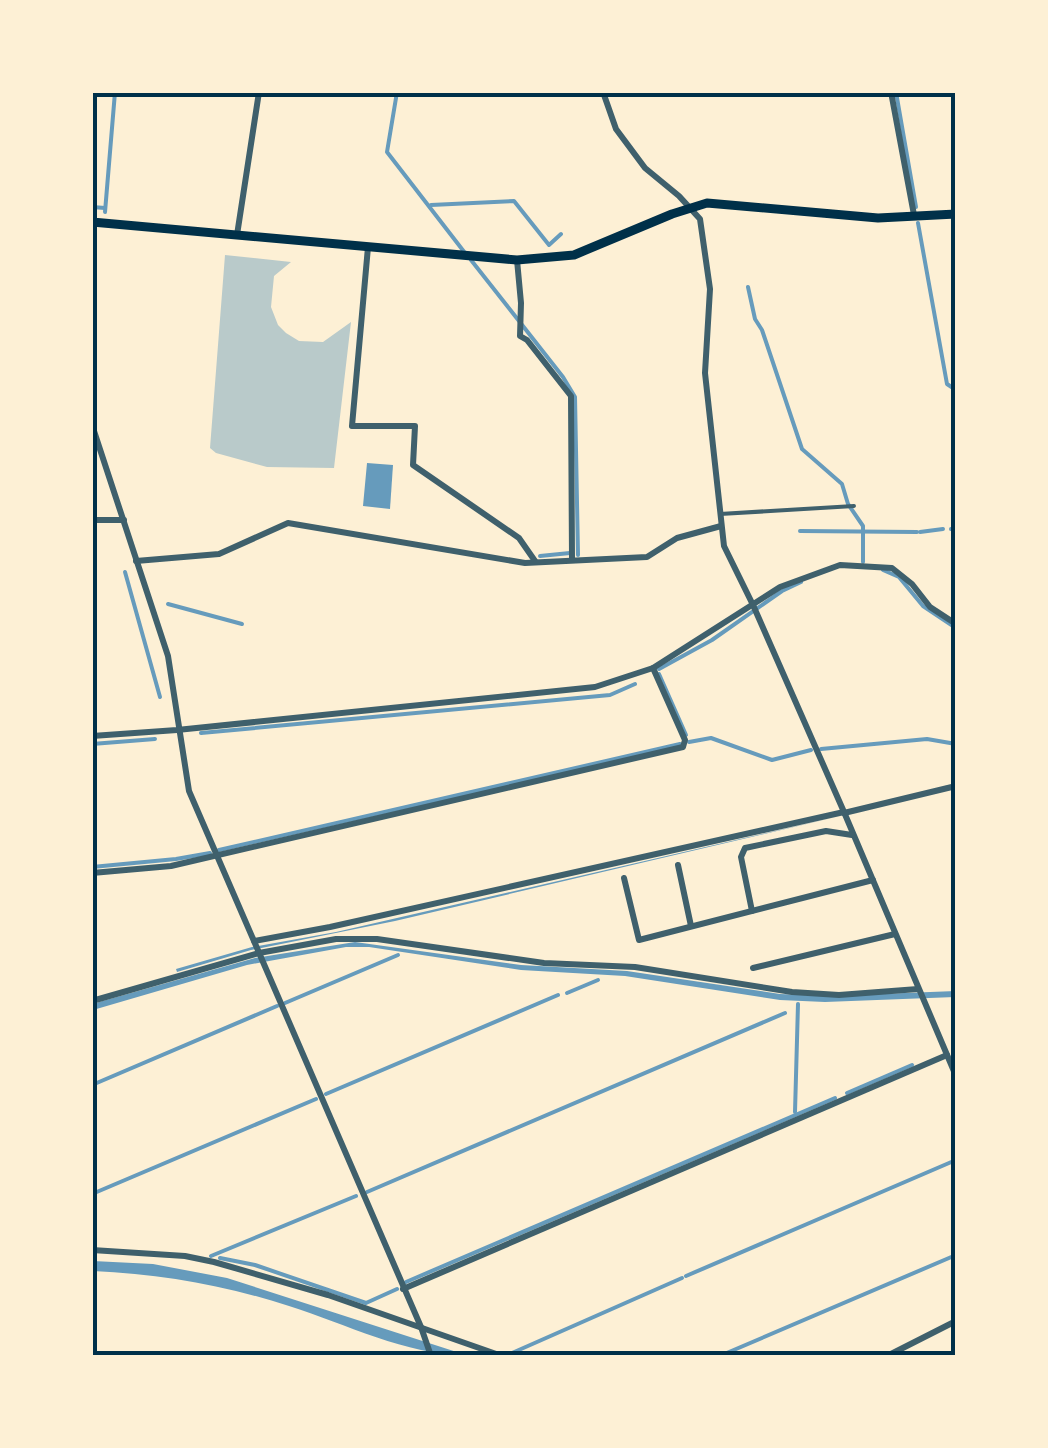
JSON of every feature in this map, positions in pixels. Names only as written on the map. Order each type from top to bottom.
[{"type":"main road","points":[[92,222],[517,260],[574,255],[690,207],[708,204],[878,218],[956,214]]},
{"type":"street","points":[[237,236],[259,92]]},
{"type":"street","points":[[603,92],[616,129],[645,168],[700,219],[710,289],[705,373],[724,546],[874,880],[956,1076]]},
{"type":"street","points":[[891,92],[914,215]]},
{"type":"street","points":[[368,247],[352,426],[415,426],[413,465],[519,538],[536,562]]},
{"type":"street","points":[[517,260],[520,336],[571,396],[572,558]]},
{"type":"street","points":[[92,425],[168,656],[189,792],[431,1356]]},
{"type":"street","points":[[92,520],[124,520]]},
{"type":"street","points":[[136,561],[219,554],[280,525],[298,523],[494,559],[536,562],[647,556],[677,538],[721,526]]},
{"type":"street","points":[[92,736],[596,687],[653,668],[780,587],[840,565],[892,568],[912,584],[930,608],[956,624]]},
{"type":"street","points":[[92,873],[171,866],[683,748],[685,740],[653,668]]},
{"type":"street","points":[[254,941],[956,786]]},
{"type":"street","points":[[752,911],[741,856],[745,848],[826,831],[853,835]]},
{"type":"street","points":[[678,865],[692,926]]},
{"type":"street","points":[[624,878],[639,940],[874,880]]},
{"type":"street","points":[[753,968],[896,934]]},
{"type":"street","points":[[92,1001],[260,953],[336,940],[378,939],[532,962],[634,967],[792,992],[839,995],[918,989]]},
{"type":"street","points":[[402,1289],[946,1055]]},
{"type":"street","points":[[92,1250],[185,1256],[214,1262],[502,1356]]},
{"type":"street","points":[[886,1356],[956,1321]]},
{"type":"lane","points":[[720,514],[854,506]]},
{"type":"shaded area","points":[[225,255],[291,262],[274,276],[271,307],[278,325],[299,341],[323,342],[351,322],[334,468],[267,467],[210,448]]},
{"type":"water","points":[[367,463],[393,465],[390,509],[363,506]]},
{"type":"water","points":[[836,817],[395,921],[251,950],[177,972],[176,969],[252,947],[336,932]]},
{"type":"water","points":[[355,942],[521,965],[627,971],[780,994],[956,991],[955,997],[780,1000],[625,976],[521,970],[346,947],[247,965],[93,1010],[99,1002],[255,958]]},
{"type":"water","points":[[93,1261],[153,1264],[227,1278],[466,1355],[399,1344],[216,1286],[93,1271]]},
{"type":"waterway","points":[[105,212],[115,92]]},
{"type":"waterway","points":[[397,92],[387,152],[465,253]]},
{"type":"waterway","points":[[896,92],[916,207]]},
{"type":"waterway","points":[[431,205],[514,201],[549,245],[561,234]]},
{"type":"waterway","points":[[92,207],[105,208]]},
{"type":"waterway","points":[[918,223],[947,384],[956,390]]},
{"type":"waterway","points":[[471,260],[575,397],[578,555]]},
{"type":"waterway","points":[[748,287],[755,319],[802,449],[842,484],[848,504],[863,526],[863,562]]},
{"type":"waterway","points":[[951,529],[956,528]]},
{"type":"waterway","points":[[920,532],[943,529]]},
{"type":"waterway","points":[[800,531],[917,532]]},
{"type":"waterway","points":[[540,556],[570,553]]},
{"type":"waterway","points":[[883,570],[899,577],[923,606],[956,628]]},
{"type":"waterway","points":[[125,572],[160,697]]},
{"type":"waterway","points":[[659,669],[801,582]]},
{"type":"waterway","points":[[168,604],[242,624]]},
{"type":"waterway","points":[[659,674],[686,735]]},
{"type":"waterway","points":[[201,733],[610,695],[635,684]]},
{"type":"waterway","points":[[689,742],[711,738],[772,760],[811,750]]},
{"type":"waterway","points":[[92,744],[155,739]]},
{"type":"waterway","points":[[821,749],[927,739],[956,744]]},
{"type":"waterway","points":[[219,850],[680,744]]},
{"type":"waterway","points":[[92,867],[210,853]]},
{"type":"waterway","points":[[285,1003],[398,955]]},
{"type":"waterway","points":[[567,993],[598,980]]},
{"type":"waterway","points":[[326,1094],[558,995]]},
{"type":"waterway","points":[[795,1112],[798,1004]]},
{"type":"waterway","points":[[92,1085],[277,1006]]},
{"type":"waterway","points":[[367,1192],[785,1013]]},
{"type":"waterway","points":[[847,1093],[912,1065]]},
{"type":"waterway","points":[[406,1282],[835,1098]]},
{"type":"waterway","points":[[92,1194],[316,1099]]},
{"type":"waterway","points":[[686,1276],[956,1160]]},
{"type":"waterway","points":[[211,1256],[356,1196]]},
{"type":"waterway","points":[[722,1355],[956,1255]]},
{"type":"waterway","points":[[220,1258],[255,1265],[366,1303],[397,1289]]},
{"type":"waterway","points":[[512,1353],[682,1278]]}]
